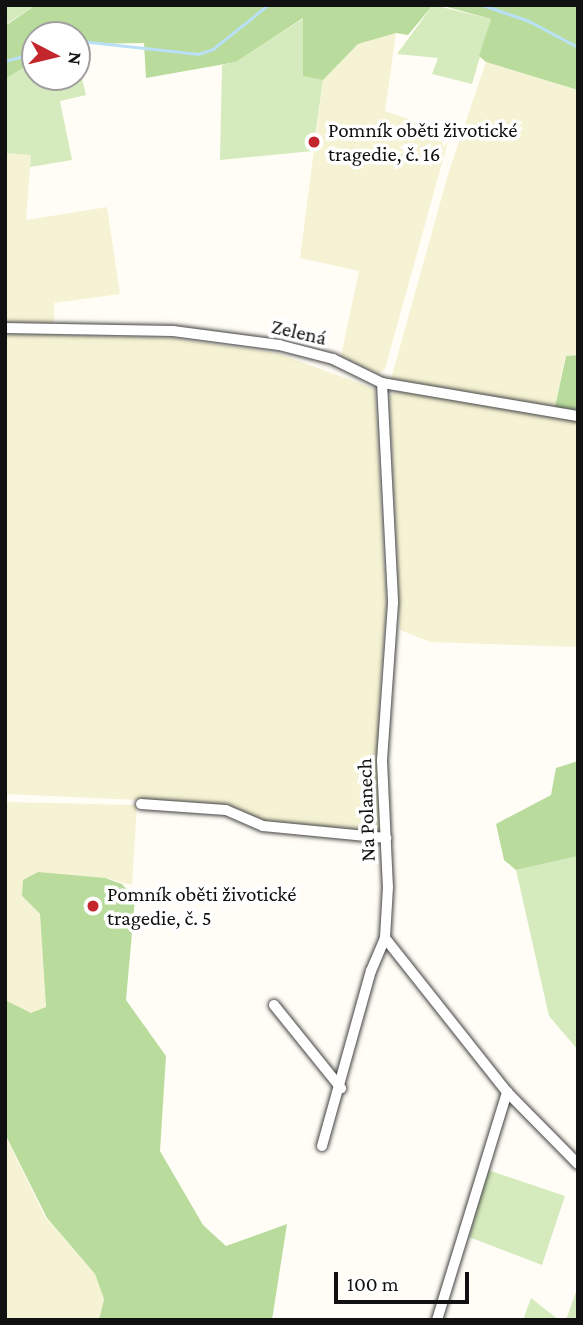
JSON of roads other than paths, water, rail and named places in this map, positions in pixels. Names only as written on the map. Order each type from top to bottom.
[{"type":"street","name":"Zelená","points":[[5,327],[173,331],[279,345],[333,359],[382,383],[578,416]]},
{"type":"street","name":"Na Polanech","points":[[382,383],[393,603],[382,761],[386,838],[385,938]]},
{"type":"street","points":[[141,804],[226,810],[263,826],[386,838]]},
{"type":"street","points":[[322,1146],[341,1088],[371,971],[385,938],[507,1092],[578,1164]]},
{"type":"street","points":[[274,1005],[341,1088]]},
{"type":"street","points":[[437,1320],[507,1092]]},
{"type":"waterway","points":[[91,42],[198,54],[213,49],[268,5]]},
{"type":"waterway","points":[[483,5],[529,21],[578,47]]},
{"type":"waterway","points":[[5,61],[21,57]]},
{"type":"place","name":"Pomník oběti životické tragedie, č. 16","points":[[314,142]]},
{"type":"place","name":"Pomník oběti životické tragedie, č. 5","points":[[93,906]]}]
